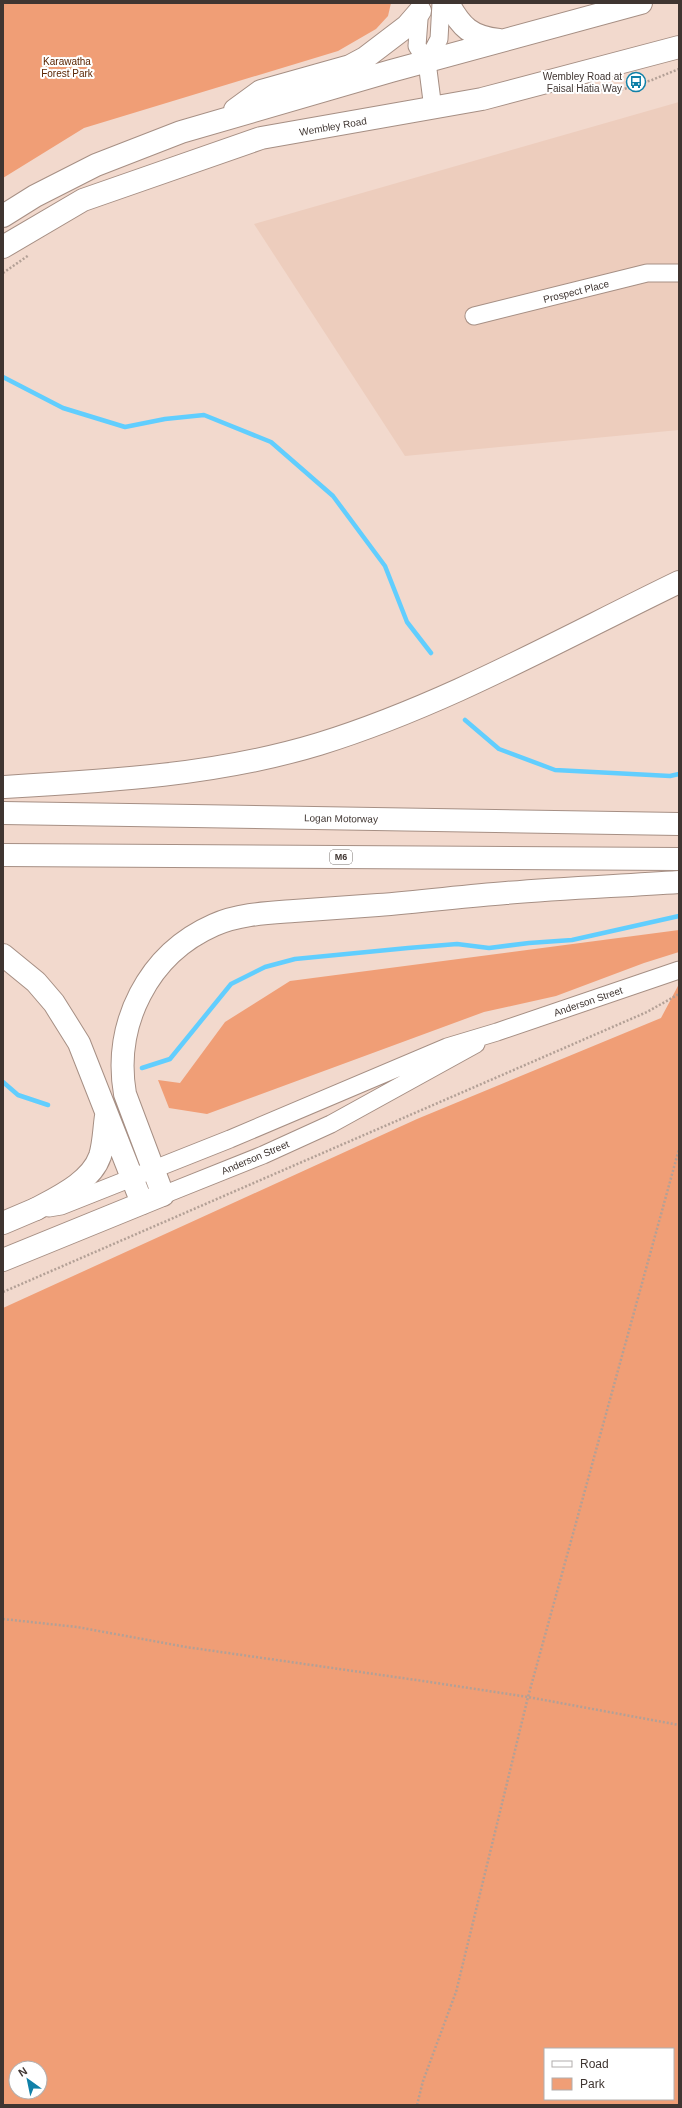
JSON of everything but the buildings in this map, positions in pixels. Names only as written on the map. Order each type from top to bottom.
[{"type":"main road","points":[[448,3],[470,33],[486,38],[502,40]]},
{"type":"main road","points":[[3,216],[35,196],[96,164],[134,149],[223,119],[502,40],[641,3]]},
{"type":"main road","points":[[223,119],[261,91],[350,66],[365,58],[408,26],[420,7]]},
{"type":"main road","name":"Wembley Road","points":[[3,247],[83,200],[260,138],[433,109],[482,99],[679,48]]},
{"type":"main road","points":[[3,787],[145,778],[272,756],[318,744],[382,722],[437,700],[679,582]]},
{"type":"main road","name":"Logan Motorway","points":[[3,813],[679,824]]},
{"type":"main road","name":"M6","points":[[3,855],[679,859]]},
{"type":"main road","points":[[163,1195],[125,1094],[122,1077],[125,1037],[130,1018],[144,986],[170,953],[197,933],[215,924],[255,914],[411,903],[505,893],[679,882]]},
{"type":"main road","points":[[3,955],[36,982],[67,1022],[89,1065],[142,1203]]},
{"type":"main road","points":[[36,1209],[64,1193],[95,1166],[103,1140],[106,1111]]},
{"type":"main road","name":"Anderson Street","points":[[3,1260],[163,1195]]},
{"type":"main road","name":"Anderson Street","points":[[3,1223],[36,1209]]},
{"type":"street","points":[[427,62],[439,39],[440,3]]},
{"type":"street","points":[[420,7],[417,46],[427,62],[433,109]]},
{"type":"street","name":"Prospect Place","points":[[474,316],[647,273],[679,273]]},
{"type":"street","name":"Anderson Street","points":[[36,1209],[61,1206],[132,1179],[447,1047],[497,1032],[679,970]]},
{"type":"street","name":"Anderson Street","points":[[163,1195],[263,1155],[331,1124],[447,1062],[497,1032]]},
{"type":"path","points":[[587,91],[621,90],[679,69]]},
{"type":"path","points":[[3,273],[31,254]]},
{"type":"path","points":[[3,1292],[647,1012],[679,994]]},
{"type":"path","points":[[417,2105],[423,2081],[456,1992],[528,1697],[679,1149]]},
{"type":"path","points":[[3,1619],[77,1627],[186,1647],[315,1664],[528,1697],[679,1726]]},
{"type":"shaded area","points":[[679,102],[679,430],[405,456],[254,224]]},
{"type":"green space","name":"Karawatha Forest Park","points":[[3,3],[391,3],[388,16],[376,29],[338,51],[84,128],[3,178]]},
{"type":"green space","points":[[679,930],[679,952],[644,963],[556,996],[484,1012],[207,1114],[169,1108],[158,1080],[180,1083],[225,1022],[290,981]]},
{"type":"green space","points":[[679,984],[679,2105],[3,2105],[3,1308],[417,1119],[661,1018]]},
{"type":"waterway","points":[[3,377],[63,408],[125,427],[165,419],[204,415],[271,442],[333,496],[385,566],[407,622],[431,653]]},
{"type":"waterway","points":[[465,720],[499,749],[555,770],[670,776],[679,774]]},
{"type":"waterway","points":[[142,1068],[170,1059],[231,984],[265,967],[295,959],[408,948],[457,944],[489,948],[572,940],[679,916]]},
{"type":"waterway","points":[[3,1082],[18,1095],[48,1105]]},
{"type":"place","name":"Wembley Road at Faisal Hatia Way","points":[[636,82]]}]
